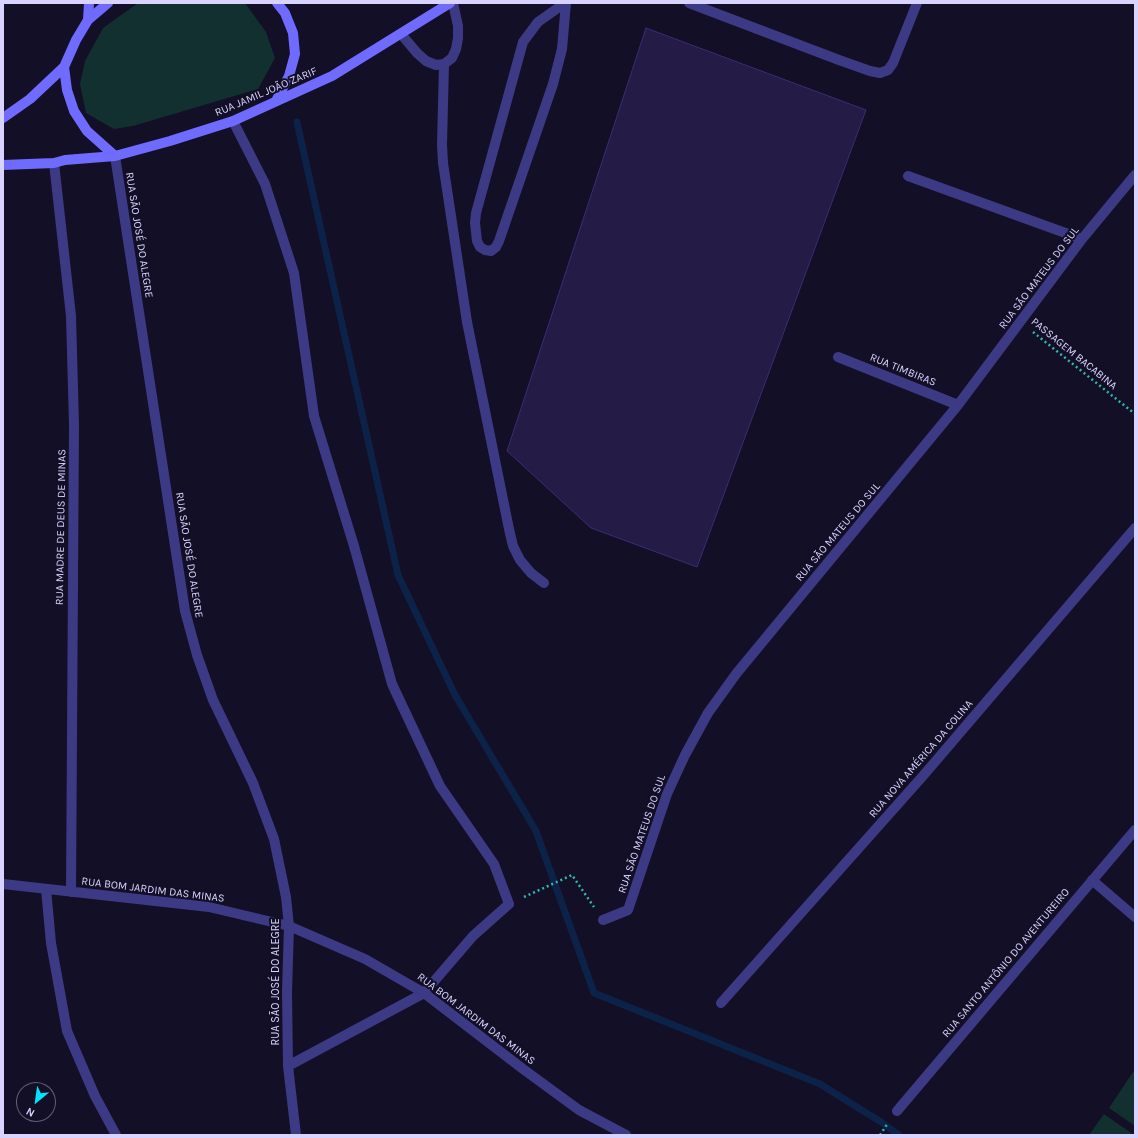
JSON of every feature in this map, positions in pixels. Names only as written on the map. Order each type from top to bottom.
[{"type":"main road","points":[[88,20],[89,3]]},
{"type":"main road","points":[[3,118],[30,99],[64,67],[76,40],[88,20],[108,3]]},
{"type":"main road","points":[[276,101],[289,76],[295,54],[293,33],[285,13],[277,3]]},
{"type":"main road","name":"RUA JAMIL JOÃO ZARIF","points":[[3,165],[115,156],[170,141],[233,121],[332,76],[450,3]]},
{"type":"main road","points":[[64,67],[67,90],[74,111],[87,131],[115,156]]},
{"type":"street","points":[[401,34],[426,61],[436,65],[444,64],[452,58],[456,48],[458,26],[453,3]]},
{"type":"street","points":[[566,3],[562,49],[553,84],[499,242],[496,247],[491,250],[485,250],[480,247],[477,241],[475,223],[476,213],[523,42],[538,22],[566,3]]},
{"type":"street","points":[[689,3],[839,60],[880,73],[888,70],[893,63],[917,3]]},
{"type":"street","points":[[444,64],[443,163],[467,322],[513,546],[520,560],[531,573],[544,583]]},
{"type":"street","points":[[233,121],[265,184],[294,273],[314,416],[354,546],[392,684],[440,786],[494,864],[509,904],[473,936],[424,993],[288,1066]]},
{"type":"street","name":"RUA SÃO JOSÉ DO ALEGRE","points":[[115,156],[185,611],[197,655],[214,700],[253,784],[274,839],[286,897],[290,926],[287,992],[288,1066],[296,1135]]},
{"type":"street","name":"RUA MADRE DE DEUS DE MINAS","points":[[54,162],[71,316],[74,425],[71,892]]},
{"type":"street","name":"RUA SÃO MATEUS DO SUL","points":[[603,920],[628,910],[667,794],[685,754],[708,713],[736,674],[958,405],[1082,239],[1135,175]]},
{"type":"street","points":[[908,176],[1082,239]]},
{"type":"street","name":"RUA TIMBIRAS","points":[[838,357],[958,405]]},
{"type":"street","name":"RUA NOVA AMÉRICA DA COLINA","points":[[721,1003],[922,777],[1135,528]]},
{"type":"street","name":"RUA SANTO ANTÔNIO DO AVENTUREIRO","points":[[896,1111],[1135,830]]},
{"type":"street","points":[[1092,880],[1135,917]]},
{"type":"street","name":"RUA BOM JARDIM DAS MINAS","points":[[3,884],[209,907],[290,926],[365,959],[424,993],[522,1069],[579,1110],[626,1135]]},
{"type":"street","points":[[46,889],[51,943],[67,1031],[95,1096],[116,1135]]},
{"type":"path","name":"PASSAGEM BACABINA","points":[[1021,322],[1135,414]]},
{"type":"path","points":[[509,904],[572,875],[603,920]]},
{"type":"green space","points":[[138,3],[245,3],[266,32],[275,58],[258,89],[133,126],[114,129],[86,113],[80,84],[85,61],[103,28]]},
{"type":"green space","points":[[1135,1069],[1135,1126],[1109,1108]]},
{"type":"green space","points":[[1104,1114],[1134,1135],[1089,1135]]},
{"type":"building","points":[[646,28],[866,110],[697,567],[591,528],[507,451]]},
{"type":"waterway","points":[[297,122],[398,575],[455,695],[536,831],[594,993],[820,1084],[899,1135]]}]
